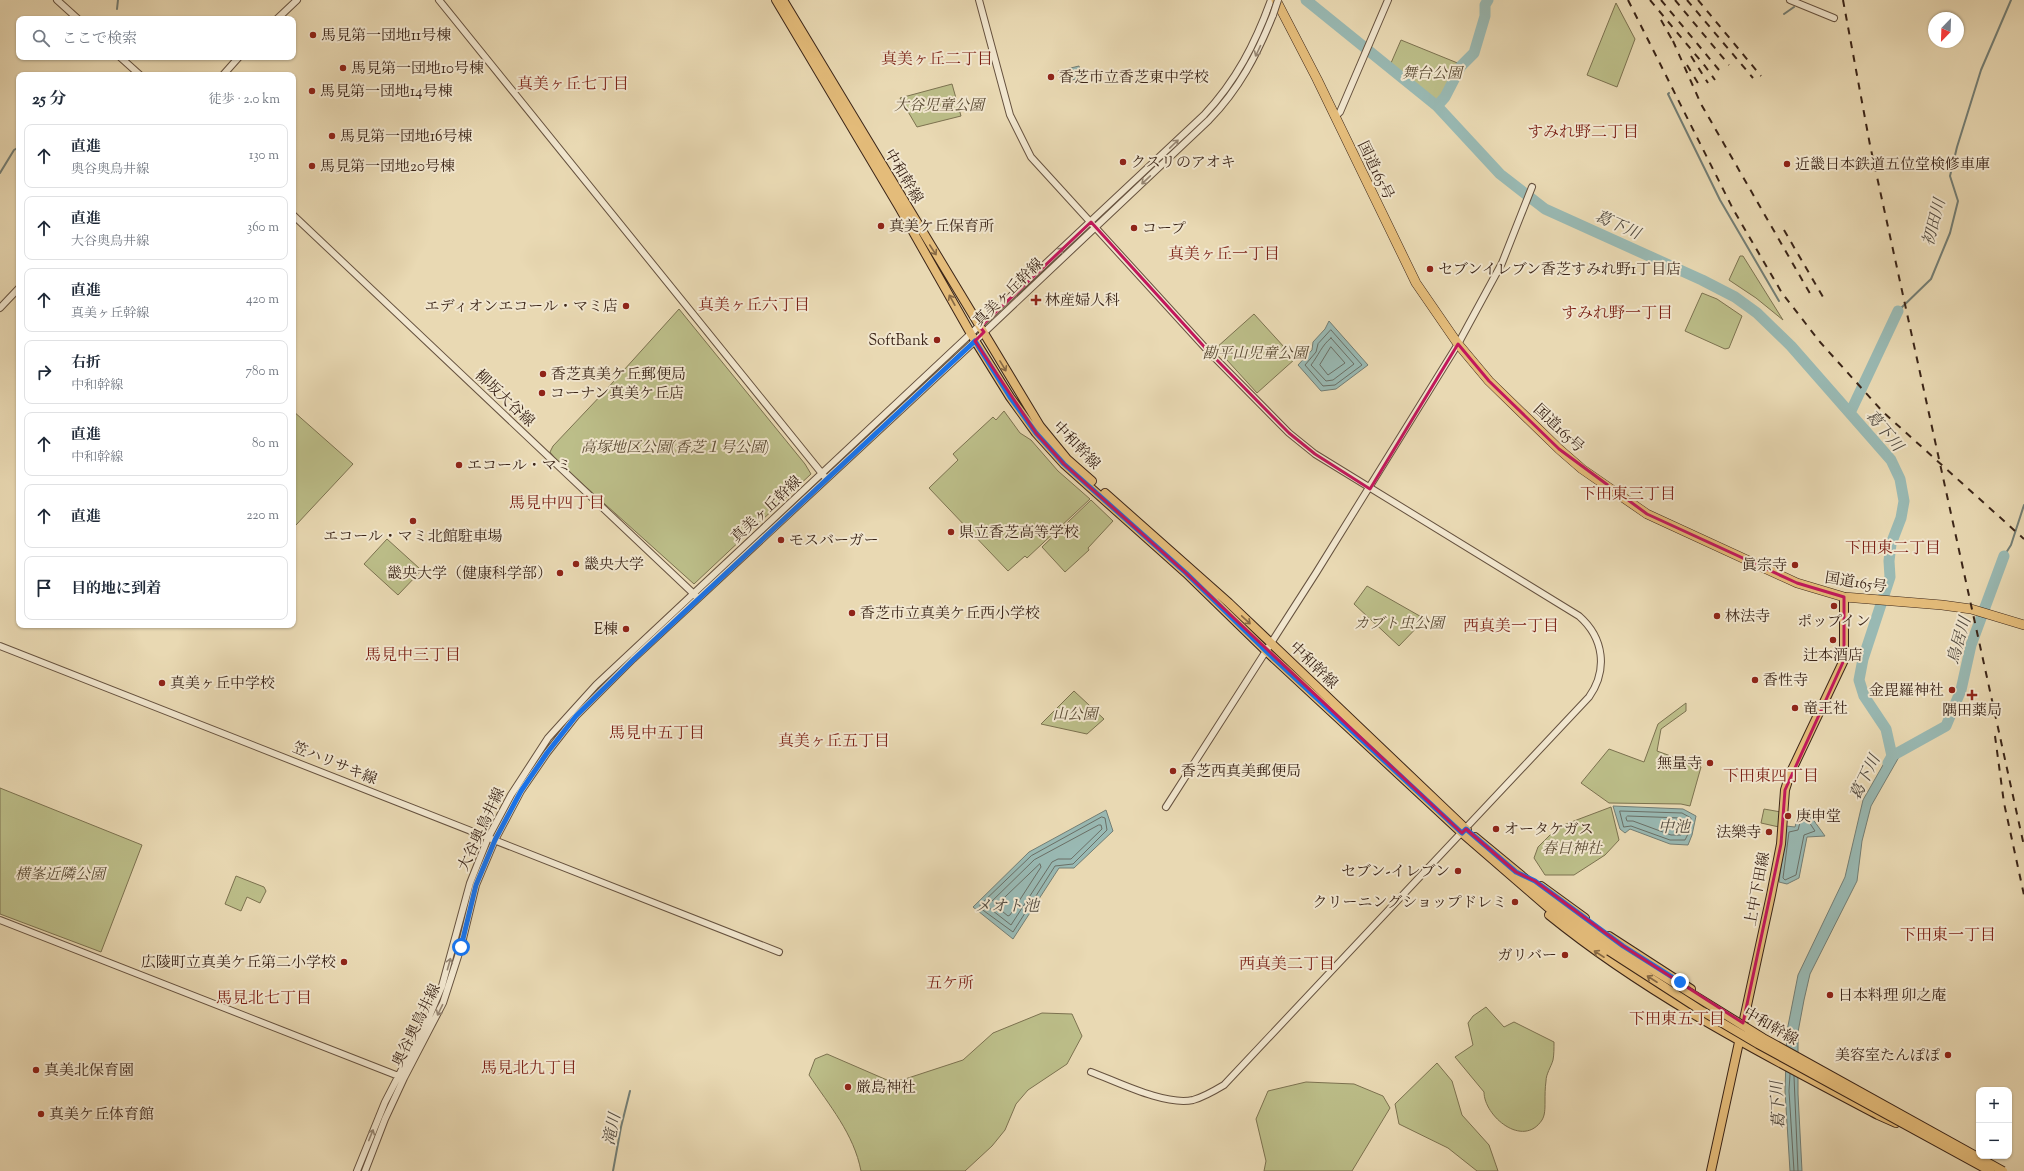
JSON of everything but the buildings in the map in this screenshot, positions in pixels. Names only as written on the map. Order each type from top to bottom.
[{"type":"highway","name":"国道165号","points":[[1277,0],[1416,283],[1458,344],[1489,381],[1559,449],[1587,472],[1647,514],[1797,583],[1844,597],[1972,609],[2024,625]]},
{"type":"main road","name":"中和幹線","points":[[776,0],[900,208],[973,338],[1032,427],[1064,464],[1186,573],[1266,651],[1464,831],[1611,948]]},
{"type":"main road","name":"中和幹線","points":[[783,0],[1040,426],[1067,459],[1174,553],[1271,643],[1518,883],[1552,911],[1611,948],[1763,1038],[1990,1169],[2003,1171]]},
{"type":"main road","name":"上中下田線","points":[[1711,1171],[1779,851],[1785,790],[1790,774],[1844,660],[1844,597]]},
{"type":"main road","points":[[1516,872],[1535,881],[1623,946],[1743,1023],[1800,1055],[1928,1133],[1999,1171]]},
{"type":"main road","points":[[1518,883],[1525,895],[1588,946],[1739,1042],[1878,1115],[1923,1134],[1990,1169],[2006,1171]]},
{"type":"street","points":[[57,0],[75,16]]},
{"type":"street","points":[[281,16],[297,0]]},
{"type":"street","points":[[439,0],[824,477]]},
{"type":"street","points":[[978,0],[1006,103],[1014,127],[1026,148],[1038,165],[1209,352],[1289,433],[1315,454],[1572,611],[1590,626],[1600,646],[1601,671],[1597,684],[1589,697],[1224,1085],[1209,1094],[1192,1100],[1168,1100],[1091,1072]]},
{"type":"street","points":[[1270,13],[1271,0]]},
{"type":"street","points":[[1270,13],[1277,0]]},
{"type":"street","points":[[1335,117],[1340,112],[1388,0]]},
{"type":"street","points":[[1790,0],[1834,18]]},
{"type":"street","name":"真美ヶ丘幹線","points":[[698,599],[824,477],[973,338],[1096,227],[1198,131],[1228,99],[1254,59],[1270,13]]},
{"type":"street","name":"真美ヶ丘幹線","points":[[982,330],[1091,222],[1147,170],[1214,104],[1237,75],[1270,13]]},
{"type":"street","points":[[123,60],[137,72]]},
{"type":"street","points":[[226,72],[236,60]]},
{"type":"street","points":[[1166,807],[1370,489],[1458,344],[1495,278],[1532,187]]},
{"type":"street","name":"柳坂大谷線","points":[[296,218],[698,599]]},
{"type":"street","points":[[0,308],[16,291]]},
{"type":"street","name":"真美ヶ丘幹線","points":[[693,594],[824,477]]},
{"type":"street","name":"大谷奥鳥井線","points":[[357,1171],[384,1102],[401,1077],[429,1018],[442,986],[470,883],[488,838],[510,795],[548,738],[562,721],[596,685],[693,594]]},
{"type":"street","name":"大谷奥鳥井線","points":[[495,840],[521,791],[547,753],[576,716],[600,691],[698,599]]},
{"type":"street","name":"笠ハリサキ線","points":[[0,646],[779,952]]},
{"type":"street","name":"奥谷奥鳥井線","points":[[364,1171],[401,1077],[443,1003],[461,947],[476,885],[495,840]]},
{"type":"street","points":[[0,920],[401,1077]]},
{"type":"highlighted area","points":[[1091,222],[1209,352],[1289,433],[1315,454],[1370,489],[1458,344],[1489,381],[1559,449],[1647,514],[1797,583],[1844,597],[1844,660],[1785,790],[1781,844],[1743,1023],[1623,946],[1535,881],[1516,872],[1466,829],[1462,833],[1186,573],[1064,464],[1036,433],[975,341],[984,332],[980,327]]},
{"type":"green space","points":[[1616,3],[1635,39],[1617,87],[1587,75]]},
{"type":"green space","name":"舞台公園","points":[[1401,40],[1460,64],[1442,98],[1436,103],[1391,63]]},
{"type":"green space","name":"大谷児童公園","points":[[952,84],[961,116],[917,127],[900,98]]},
{"type":"green space","points":[[1740,256],[1743,256],[1783,320],[1756,298],[1729,280]]},
{"type":"green space","points":[[1702,293],[1717,299],[1742,316],[1729,348],[1725,349],[1685,331]]},
{"type":"green space","name":"高塚地区公園(香芝１号公園)","points":[[679,309],[805,464],[811,474],[694,584],[557,461],[550,452],[553,446]]},
{"type":"green space","name":"勘平山児童公園","points":[[1254,314],[1295,359],[1257,393],[1216,348]]},
{"type":"green space","points":[[1004,411],[1020,433],[1031,440],[1058,471],[1090,499],[1027,558],[1025,556],[1008,571],[929,488],[958,460],[953,454],[993,417],[996,420]]},
{"type":"green space","points":[[296,414],[353,464],[296,525]]},
{"type":"green space","points":[[1091,500],[1113,521],[1088,548],[1089,550],[1065,572],[1042,547]]},
{"type":"green space","points":[[387,539],[419,568],[419,573],[398,595],[364,564]]},
{"type":"green space","name":"カブト虫公園","points":[[1367,586],[1425,619],[1399,646],[1354,604]]},
{"type":"green space","name":"山公園","points":[[1074,691],[1104,719],[1087,734],[1041,724]]},
{"type":"green space","points":[[1686,703],[1686,711],[1661,729],[1657,751],[1701,767],[1690,806],[1681,804],[1609,803],[1581,783],[1609,749],[1644,762],[1658,724]]},
{"type":"green space","name":"横峯近隣公園","points":[[0,788],[142,845],[101,952],[0,914]]},
{"type":"green space","name":"春日神社","points":[[1611,807],[1619,840],[1605,855],[1574,875],[1545,875],[1534,858],[1538,847],[1558,827]]},
{"type":"green space","points":[[1764,809],[1781,812],[1779,827],[1761,823]]},
{"type":"green space","points":[[236,876],[264,887],[266,891],[260,903],[247,897],[241,911],[225,904]]},
{"type":"green space","points":[[1486,1007],[1504,1027],[1514,1022],[1554,1042],[1553,1060],[1546,1078],[1544,1114],[1542,1120],[1534,1128],[1525,1131],[1515,1130],[1506,1126],[1497,1119],[1490,1111],[1484,1092],[1455,1057],[1473,1045],[1468,1023],[1473,1016]]},
{"type":"green space","points":[[1042,1013],[1072,1014],[1082,1036],[1067,1064],[1028,1090],[1016,1104],[1005,1130],[992,1146],[965,1171],[861,1171],[858,1157],[847,1132],[809,1075],[815,1059],[827,1054],[887,1080],[902,1080],[963,1060],[993,1033]]},
{"type":"green space","points":[[1437,1063],[1452,1081],[1462,1115],[1489,1145],[1498,1171],[1477,1171],[1448,1148],[1399,1124],[1395,1104]]},
{"type":"green space","points":[[1306,1082],[1354,1084],[1383,1096],[1390,1108],[1352,1171],[1264,1171],[1266,1161],[1256,1119],[1268,1091]]},
{"type":"water","points":[[1079,66],[1082,78],[1062,82],[1058,71]]},
{"type":"water","points":[[1329,321],[1368,365],[1336,389],[1321,391],[1298,365],[1312,350],[1313,342],[1325,329]]},
{"type":"water","points":[[1897,750],[1899,757],[1871,806],[1862,841],[1857,881],[1810,974],[1798,1032],[1798,1094],[1802,1171],[1790,1171],[1785,1091],[1787,1031],[1798,975],[1845,877],[1863,800],[1887,758],[1888,751]]},
{"type":"water","name":"中池","points":[[1613,806],[1683,809],[1696,816],[1688,845],[1670,844],[1630,829],[1625,833],[1620,829]]},
{"type":"water","name":"メオト池","points":[[1106,810],[1113,831],[1074,868],[1059,868],[1013,939],[973,907],[1029,852]]},
{"type":"water","points":[[1799,811],[1812,818],[1825,836],[1807,837],[1799,878],[1787,884],[1779,882],[1786,826],[1795,827]]},
{"type":"waterway","points":[[117,9],[118,0]]},
{"type":"waterway","name":"葛下川","points":[[1306,0],[1437,106],[1500,174],[1545,209],[1702,280],[1735,297],[1757,313],[1791,346],[1891,460],[1900,479],[1904,501],[1901,518],[1891,544],[1889,561],[1890,577],[1863,659],[1859,680],[1864,696],[1886,729],[1892,756],[1888,763]]},
{"type":"waterway","points":[[1437,106],[1445,97],[1461,66],[1474,53],[1485,16],[1485,5],[1488,0]]},
{"type":"waterway","name":"初田川","points":[[1898,311],[1931,279],[1950,233],[1958,201],[1950,176],[1957,147],[1981,70],[2011,0]]},
{"type":"waterway","points":[[1784,14],[1794,7]]},
{"type":"waterway","points":[[1669,93],[1668,94],[1720,200],[1779,301]]},
{"type":"waterway","points":[[0,173],[16,149]]},
{"type":"waterway","name":"初田川","points":[[1850,413],[1898,311]]},
{"type":"waterway","name":"鳥居川","points":[[2004,556],[2011,545],[2024,505]]},
{"type":"waterway","name":"鳥居川","points":[[1892,756],[1946,726],[1961,690],[1971,645],[2004,556]]},
{"type":"waterway","name":"滝川","points":[[613,1171],[621,1127],[630,1091]]},
{"type":"railway","points":[[1628,0],[1733,209],[1782,293],[1820,342],[1883,412],[2024,539]]},
{"type":"railway","points":[[1650,0],[1715,80]]},
{"type":"railway","points":[[1661,0],[1719,70]]},
{"type":"railway","points":[[1675,0],[1729,65]]},
{"type":"railway","points":[[1687,0],[1753,78]]},
{"type":"railway","points":[[1698,0],[1761,76]]},
{"type":"railway","points":[[1843,0],[1870,145],[2024,846]]},
{"type":"railway","points":[[1661,20],[1675,45]]},
{"type":"railway","points":[[1673,41],[1701,104],[1812,297]]},
{"type":"railway","points":[[1691,56],[1708,83]]},
{"type":"railway","points":[[1687,65],[1701,88]]},
{"type":"railway","points":[[1784,230],[1823,297]]},
{"type":"railway","points":[[1995,736],[2004,803],[2024,895]]},
{"type":"place","name":"馬見第一団地11号棟","points":[[313,35]]},
{"type":"place","name":"馬見第一団地10号棟","points":[[343,68]]},
{"type":"place","name":"香芝市立香芝東中学校","points":[[1051,77]]},
{"type":"place","name":"馬見第一団地14号棟","points":[[312,91]]},
{"type":"place","name":"馬見第一団地16号棟","points":[[332,136]]},
{"type":"place","name":"クスリのアオキ","points":[[1123,162]]},
{"type":"place","name":"近畿日本鉄道五位堂検修車庫","points":[[1787,164]]},
{"type":"place","name":"馬見第一団地20号棟","points":[[312,166]]},
{"type":"place","name":"真美ケ丘保育所","points":[[881,226]]},
{"type":"place","name":"コープ","points":[[1134,228]]},
{"type":"place","name":"セブンイレブン香芝すみれ野1丁目店","points":[[1430,269]]},
{"type":"place","name":"林産婦人科","points":[[1036,300]]},
{"type":"place","name":"エディオンエコール・マミ店","points":[[626,306]]},
{"type":"place","name":"SoftBank","points":[[937,340]]},
{"type":"place","name":"香芝真美ケ丘郵便局","points":[[543,374]]},
{"type":"place","name":"コーナン真美ケ丘店","points":[[542,393]]},
{"type":"place","name":"エコール・マミ","points":[[459,465]]},
{"type":"place","name":"エコール・マミ北館駐車場","points":[[413,521]]},
{"type":"place","name":"県立香芝高等学校","points":[[951,532]]},
{"type":"place","name":"モスバーガー","points":[[781,540]]},
{"type":"place","name":"畿央大学","points":[[576,564]]},
{"type":"place","name":"眞宗寺","points":[[1795,565]]},
{"type":"place","name":"畿央大学（健康科学部）","points":[[560,573]]},
{"type":"place","name":"ポップイン","points":[[1834,606]]},
{"type":"place","name":"香芝市立真美ケ丘西小学校","points":[[852,613]]},
{"type":"place","name":"林法寺","points":[[1717,616]]},
{"type":"place","name":"E棟","points":[[626,629]]},
{"type":"place","name":"辻本酒店","points":[[1833,640]]},
{"type":"place","name":"香性寺","points":[[1755,680]]},
{"type":"place","name":"真美ヶ丘中学校","points":[[162,683]]},
{"type":"place","name":"金毘羅神社","points":[[1952,690]]},
{"type":"place","name":"隅田薬局","points":[[1972,695]]},
{"type":"place","name":"竜王社","points":[[1795,708]]},
{"type":"place","name":"無量寺","points":[[1710,763]]},
{"type":"place","name":"香芝西真美郵便局","points":[[1173,771]]},
{"type":"place","name":"庚申堂","points":[[1788,816]]},
{"type":"place","name":"オータケガス","points":[[1496,829]]},
{"type":"place","name":"法樂寺","points":[[1769,832]]},
{"type":"place","name":"セブン-イレブン","points":[[1458,871]]},
{"type":"place","name":"クリーニングショップドレミ","points":[[1515,902]]},
{"type":"place","name":"ガリバー","points":[[1565,955]]},
{"type":"place","name":"広陵町立真美ケ丘第二小学校","points":[[344,962]]},
{"type":"place","name":"日本料理 卯之庵","points":[[1830,995]]},
{"type":"place","name":"美容室たんぽぽ","points":[[1948,1055]]},
{"type":"place","name":"真美北保育園","points":[[36,1070]]},
{"type":"place","name":"厳島神社","points":[[848,1087]]},
{"type":"place","name":"真美ケ丘体育館","points":[[41,1114]]},
{"type":"district","name":"真美ヶ丘二丁目","points":[[937,58]]},
{"type":"district","name":"真美ヶ丘七丁目","points":[[573,83]]},
{"type":"district","name":"すみれ野二丁目","points":[[1583,131]]},
{"type":"district","name":"真美ヶ丘一丁目","points":[[1224,253]]},
{"type":"district","name":"真美ヶ丘六丁目","points":[[754,304]]},
{"type":"district","name":"すみれ野一丁目","points":[[1617,312]]},
{"type":"district","name":"下田東三丁目","points":[[1628,493]]},
{"type":"district","name":"馬見中四丁目","points":[[557,502]]},
{"type":"district","name":"下田東二丁目","points":[[1893,547]]},
{"type":"district","name":"西真美一丁目","points":[[1511,625]]},
{"type":"district","name":"馬見中三丁目","points":[[413,654]]},
{"type":"district","name":"馬見中五丁目","points":[[657,732]]},
{"type":"district","name":"真美ヶ丘五丁目","points":[[834,740]]},
{"type":"district","name":"下田東四丁目","points":[[1771,775]]},
{"type":"district","name":"下田東一丁目","points":[[1948,934]]},
{"type":"district","name":"西真美二丁目","points":[[1287,963]]},
{"type":"district","name":"五ケ所","points":[[950,982]]},
{"type":"district","name":"馬見北七丁目","points":[[264,997]]},
{"type":"district","name":"下田東五丁目","points":[[1677,1018]]},
{"type":"district","name":"馬見北九丁目","points":[[529,1067]]},
{"type":"route","points":[[461,947],[476,885],[495,840],[521,791],[547,753],[576,716],[633,660],[975,341],[1010,397],[1036,433],[1064,464],[1186,573],[1266,651],[1284,666],[1462,833],[1466,829],[1499,859],[1516,872],[1535,881],[1623,946],[1680,982]]}]
